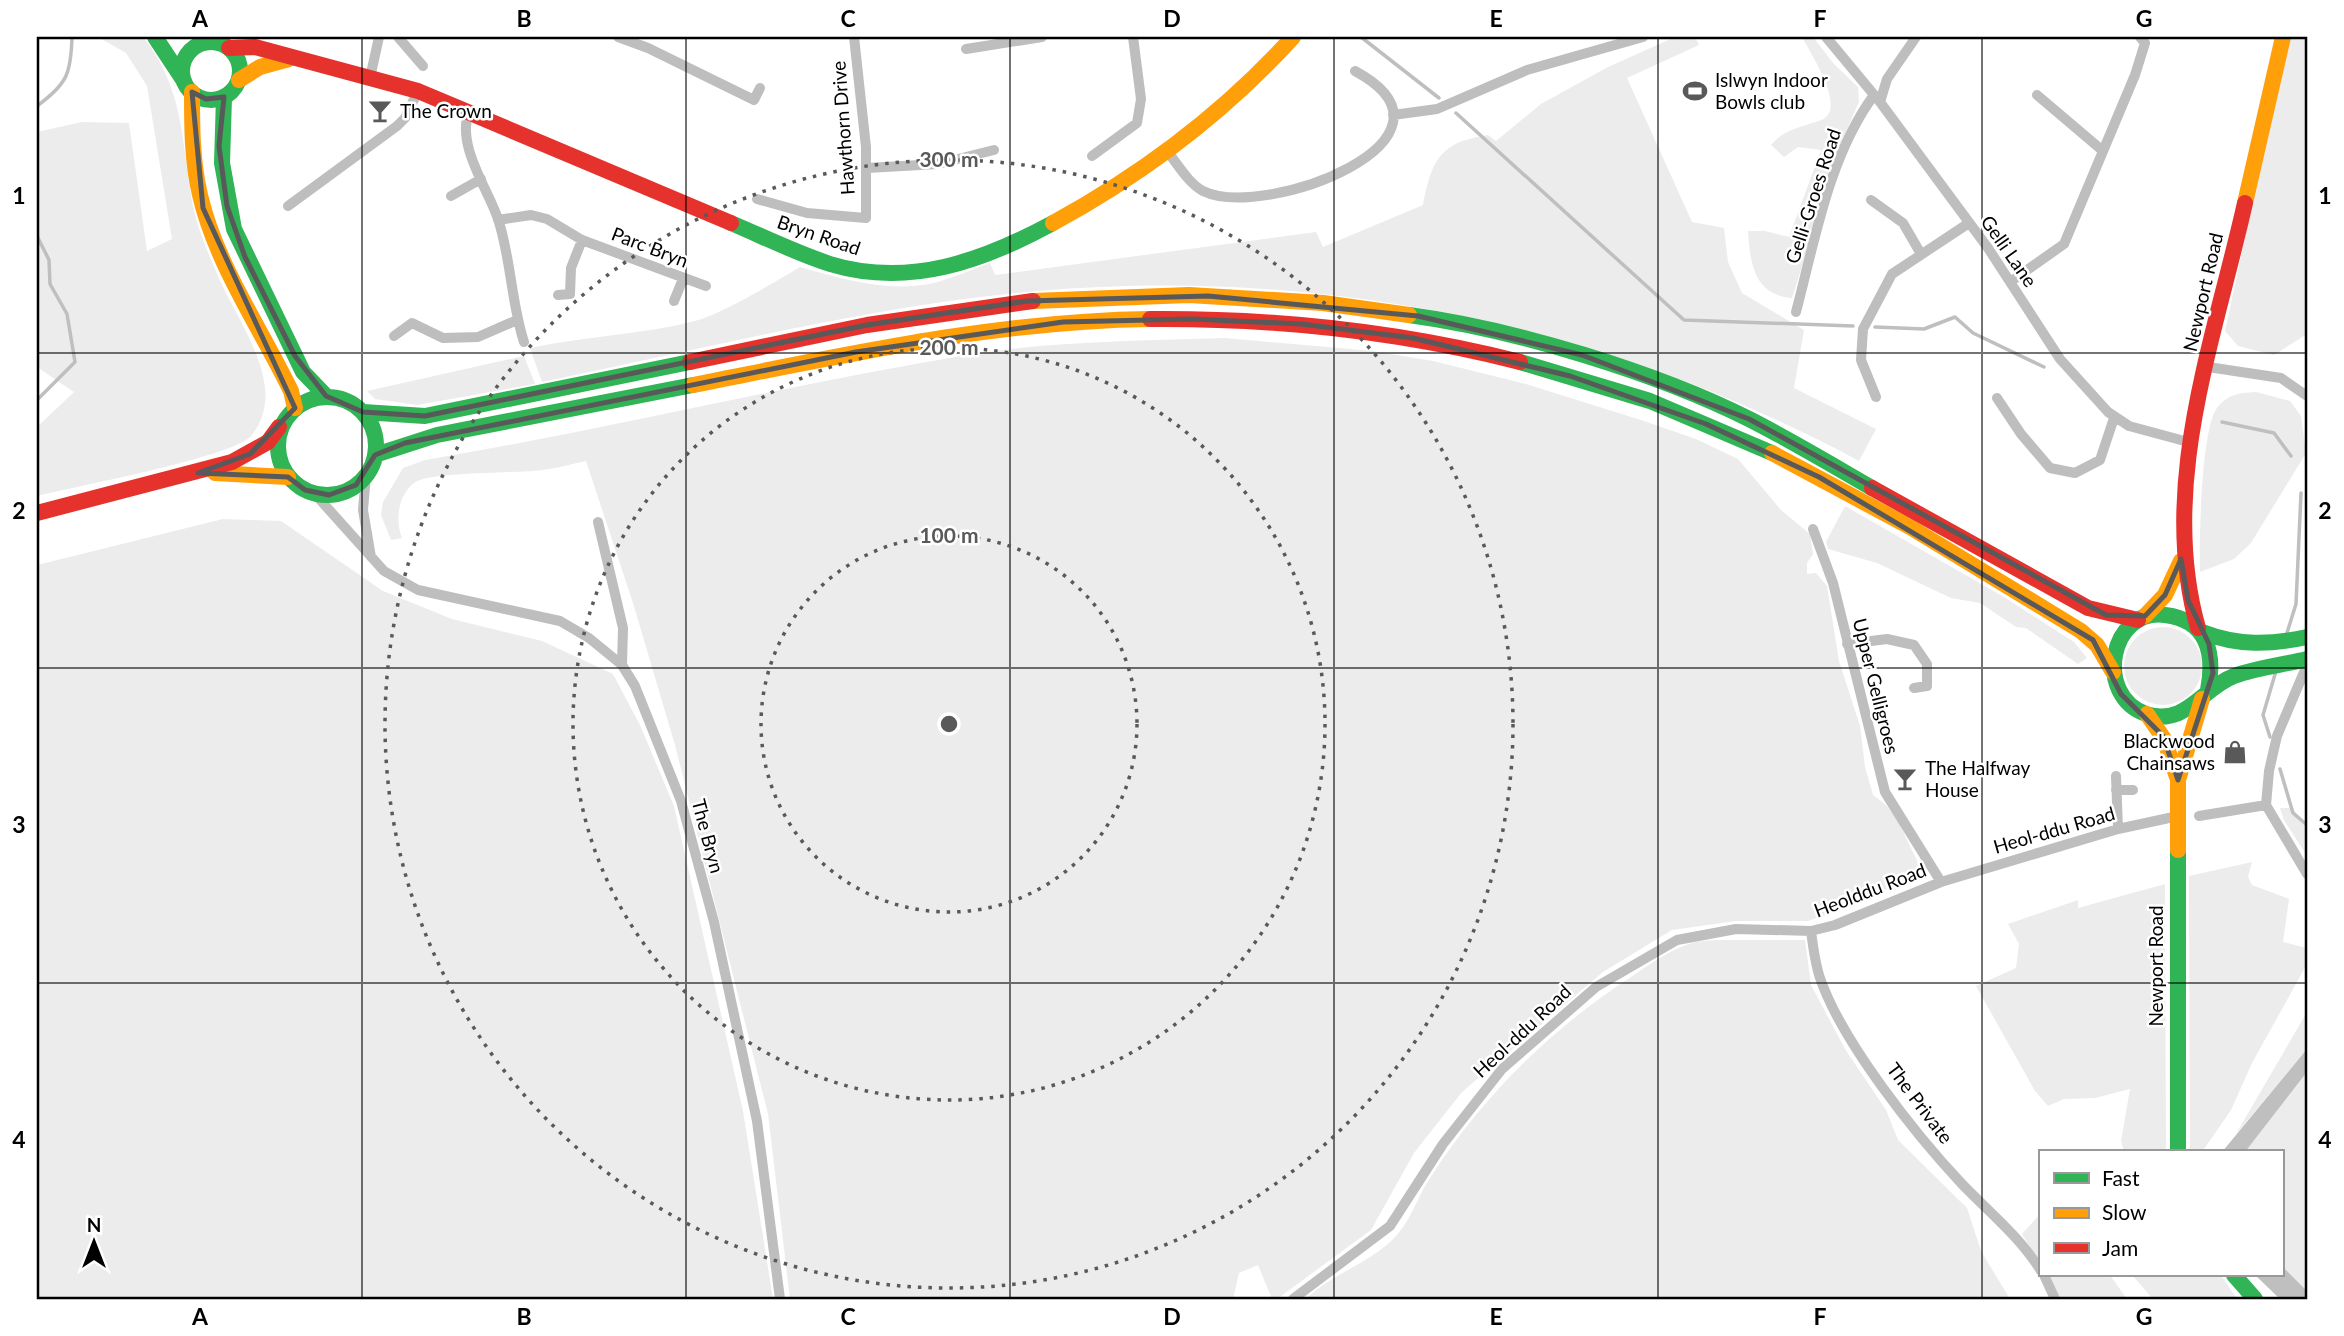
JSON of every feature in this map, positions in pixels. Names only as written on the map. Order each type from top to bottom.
[{"type":"main road","points":[[155,37],[189,88],[206,99],[225,97]]},
{"type":"main road","points":[[186,37],[229,48],[238,59],[239,80]]},
{"type":"main road","name":"Bryn Road","points":[[229,48],[255,47],[289,59],[418,92],[469,111],[780,245],[831,265],[871,274],[943,270],[990,254],[1079,207],[1167,151],[1252,81],[1293,37]]},
{"type":"main road","name":"Newport Road","points":[[2200,630],[2188,600],[2182,559],[2192,443],[2283,37]]},
{"type":"main road","points":[[209,43],[191,51],[186,57],[183,74],[189,88],[195,163],[203,208],[214,237],[291,391],[295,408]]},
{"type":"main road","points":[[289,59],[260,67],[239,80],[225,97],[219,146],[227,206],[234,229],[299,364],[326,396]]},
{"type":"main road","points":[[37,513],[198,473],[250,454],[268,442],[295,408],[310,399],[326,396],[340,398],[363,412],[425,416],[867,325],[1027,301],[1189,295],[1323,303],[1418,316],[1582,355],[1650,378],[1749,419],[2088,608],[2113,617],[2169,615],[2238,644],[2277,644],[2307,637]]},
{"type":"main road","points":[[375,455],[437,435],[856,352],[1020,326],[1192,318],[1301,324],[1373,332],[1453,346],[1544,369],[1637,398],[1733,435],[1864,502],[2081,631],[2097,645],[2126,700],[2147,714],[2171,716],[2189,709],[2205,694],[2241,673],[2307,659]]},
{"type":"main road","points":[[198,473],[288,477],[314,493],[343,492],[366,475],[375,455],[373,432],[363,412]]},
{"type":"main road","points":[[284,421],[277,450],[288,477]]},
{"type":"main road","name":"Newport Road","points":[[2142,618],[2165,595],[2182,559]]},
{"type":"main road","points":[[2113,672],[2115,648],[2124,632],[2142,618]]},
{"type":"main road","points":[[2200,630],[2213,659],[2205,694]]},
{"type":"main road","name":"Newport Road","points":[[2178,780],[2205,694]]},
{"type":"main road","name":"Newport Road","points":[[2147,714],[2164,739],[2178,780],[2178,1150]]},
{"type":"main road","points":[[2235,1276],[2255,1299]]},
{"type":"street","points":[[370,78],[379,37]]},
{"type":"street","points":[[398,37],[423,66]]},
{"type":"street","points":[[618,37],[648,48],[754,100],[760,88]]},
{"type":"street","points":[[648,48],[656,37]]},
{"type":"street","name":"Hawthorn Drive","points":[[757,199],[807,213],[866,218],[867,168],[853,37]]},
{"type":"street","points":[[966,49],[1042,37]]},
{"type":"street","points":[[1092,156],[1137,123],[1141,99],[1133,37]]},
{"type":"street","points":[[1393,115],[1437,109],[1527,69],[1643,37]]},
{"type":"street","name":"Gelli Lane","points":[[1826,37],[1877,98],[1969,223],[2060,359],[2114,418],[2157,435],[2192,443]]},
{"type":"street","points":[[2010,282],[2064,244],[2135,75],[2145,43],[2140,37]]},
{"type":"street","name":"Gelli-Groes Road","points":[[1796,312],[1837,169],[1858,119],[1877,98],[1912,38]]},
{"type":"street","points":[[1167,151],[1196,187],[1210,194],[1232,197],[1281,192],[1339,173],[1378,150],[1388,135],[1393,115],[1386,91],[1355,71]]},
{"type":"street","points":[[288,206],[397,126],[405,118],[418,92]]},
{"type":"street","points":[[2037,95],[2102,152]]},
{"type":"street","points":[[469,111],[465,130],[498,220],[517,320],[524,342]]},
{"type":"street","points":[[867,168],[938,164],[994,150]]},
{"type":"street","points":[[451,197],[481,179]]},
{"type":"street","points":[[1871,200],[1903,223],[1921,254]]},
{"type":"street","name":"Parc Bryn","points":[[498,220],[531,215],[547,219],[582,240],[706,286]]},
{"type":"street","points":[[1876,397],[1861,360],[1863,329],[1892,274],[1969,223]]},
{"type":"street","name":"Parc Bryn","points":[[558,295],[570,294],[571,268],[582,240]]},
{"type":"street","points":[[674,301],[683,279]]},
{"type":"street","points":[[394,336],[412,323],[443,338],[478,337],[517,320]]},
{"type":"street","points":[[2208,367],[2269,374],[2292,383],[2307,396]]},
{"type":"street","points":[[1997,398],[2021,434],[2050,468],[2062,471],[2075,473],[2100,460],[2114,418]]},
{"type":"street","points":[[366,475],[363,510],[371,560]]},
{"type":"street","name":"The Bryn","points":[[314,493],[371,560],[418,590],[561,621],[589,638],[622,665],[650,717],[681,801],[714,922],[757,1121],[780,1299]]},
{"type":"street","points":[[598,522],[623,628],[622,665]]},
{"type":"street","name":"Upper Gelligroes","points":[[1813,528],[1833,583],[1885,792],[1941,882]]},
{"type":"street","points":[[1847,643],[1887,639],[1913,645],[1927,664],[1927,686],[1913,688]]},
{"type":"street","points":[[2307,665],[2277,736],[2269,771],[2266,805],[2307,874]]},
{"type":"street","points":[[2116,776],[2118,829]]},
{"type":"street","points":[[2116,790],[2133,790]]},
{"type":"street","points":[[2199,816],[2266,805]]},
{"type":"street","name":"Heol-ddu Road","points":[[1941,882],[2118,829],[2179,816]]},
{"type":"street","name":"Heolddu Road","points":[[1811,931],[1835,925],[1941,882]]},
{"type":"street","name":"Heol-ddu Road","points":[[1293,1299],[1390,1226],[1443,1144],[1495,1078],[1596,987],[1677,940],[1735,929],[1811,931]]},
{"type":"street","name":"The Private","points":[[1811,931],[1821,979],[1830,1000],[1901,1111],[1960,1182],[2022,1245],[2039,1269]]},
{"type":"street","name":"The Private","points":[[2044,1276],[2055,1299]]},
{"type":"highlighted area","points":[[192,92],[206,99],[224,97],[219,146],[227,206],[245,257],[295,356],[326,396],[363,412],[425,416],[867,325],[1027,301],[1208,296],[1418,316],[1582,355],[1749,419],[2106,615],[2145,616],[2165,595],[2181,559],[2188,600],[2209,644],[2213,673],[2178,780],[2163,736],[2121,694],[2093,640],[1819,477],[1706,424],[1570,376],[1413,338],[1301,324],[1192,319],[1063,322],[856,352],[405,443],[375,455],[356,485],[329,495],[305,490],[288,477],[198,473],[250,454],[295,408],[203,208]]},
{"type":"shaded area","points":[[98,37],[143,37],[166,75],[179,115],[196,220],[218,276],[258,359],[265,388],[265,401],[261,420],[254,432],[237,445],[184,462],[37,496],[37,427],[74,392],[37,367],[37,132],[82,122],[129,123],[147,251],[172,239],[147,86],[126,53]]},
{"type":"shaded area","points":[[1675,37],[1695,37],[1699,45],[1627,78],[1692,222],[1724,228],[1728,262],[1742,293],[1804,330],[1794,388],[1876,429],[1859,461],[1763,414],[1665,374],[1564,341],[1461,316],[1356,298],[1251,288],[1145,286],[1038,291],[914,306],[789,329],[542,382],[530,348],[695,321],[734,305],[800,267],[866,283],[917,286],[948,279],[990,263],[995,275],[1316,232],[1323,247],[1423,205],[1435,165],[1449,148],[1472,138],[1488,135],[1496,141],[1541,104],[1608,67]]},
{"type":"shaded area","points":[[1802,37],[1813,37],[1834,64],[1858,87],[1859,102],[1842,140],[1792,298],[1769,291],[1756,275],[1750,255],[1748,231],[1765,231],[1789,237],[1821,150],[1798,147],[1784,157],[1771,145],[1788,132],[1825,118],[1830,111],[1831,102],[1824,78]]},
{"type":"shaded area","points":[[2288,37],[2307,37],[2307,334],[2274,355],[2238,346],[2225,331]]},
{"type":"shaded area","points":[[1225,338],[1373,351],[1433,361],[1526,384],[1644,421],[1696,439],[1738,459],[1781,510],[1810,534],[1813,554],[1807,563],[1807,574],[1816,573],[1827,586],[1839,661],[1860,726],[1865,767],[1873,795],[1886,805],[1898,821],[1922,871],[1852,906],[1808,921],[1736,921],[1672,930],[1603,972],[1462,1092],[1414,1153],[1371,1230],[1277,1299],[1272,1299],[1258,1265],[1239,1273],[1233,1299],[790,1299],[768,1114],[675,745],[633,603],[586,461],[539,470],[422,479],[409,488],[401,501],[399,516],[402,538],[391,540],[381,515],[383,502],[403,468],[425,460],[827,381],[961,356],[1027,347]]},
{"type":"shaded area","points":[[524,356],[535,384],[417,405],[375,399],[367,391]]},
{"type":"shaded area","points":[[2256,392],[2290,401],[2301,416],[2306,453],[2251,543],[2234,559],[2200,572],[2204,461],[2212,420],[2217,408],[2225,400],[2239,394]]},
{"type":"shaded area","points":[[1845,506],[2004,597],[2074,642],[2087,658],[2078,664],[2026,628],[2016,627],[1980,603],[1951,598],[1877,563],[1828,549],[1826,542]]},
{"type":"shaded area","points":[[223,519],[281,521],[383,591],[452,619],[542,641],[613,674],[640,725],[674,806],[743,1111],[773,1299],[37,1299],[37,565]]},
{"type":"shaded area","points":[[2155,627],[2171,627],[2185,633],[2196,644],[2202,658],[2202,674],[2196,688],[2185,699],[2171,705],[2155,705],[2141,699],[2130,688],[2124,674],[2124,658],[2130,644],[2141,633]]},
{"type":"shaded area","points":[[2280,808],[2292,808],[2307,825],[2307,856],[2284,820]]},
{"type":"shaded area","points":[[2252,862],[2248,877],[2252,885],[2289,899],[2283,942],[2307,948],[2307,964],[2252,1063],[2231,1110],[2203,1150],[2190,1150],[2189,876]]},
{"type":"shaded area","points":[[2165,884],[2166,1150],[2123,1150],[2121,1141],[2130,1089],[2095,1098],[2064,1099],[2048,1106],[2035,1091],[1976,986],[2016,968],[2019,944],[2008,924],[2078,900],[2078,908]]},
{"type":"shaded area","points":[[1805,940],[1811,985],[1845,1049],[1886,1110],[1898,1140],[1967,1208],[1981,1251],[2010,1299],[1306,1299],[1328,1282],[1376,1253],[1397,1235],[1427,1182],[1452,1146],[1497,1091],[1547,1041],[1602,997],[1662,957],[1696,942]]},
{"type":"shaded area","points":[[2307,1012],[2307,1049],[2236,1134]]},
{"type":"shaded area","points":[[2307,1049],[2307,1072],[2247,1150],[2224,1150]]},
{"type":"shaded area","points":[[2307,1072],[2307,1291],[2284,1268],[2284,1150],[2247,1150]]},
{"type":"shaded area","points":[[2039,1215],[2039,1262],[2022,1234]]},
{"type":"shaded area","points":[[2284,1268],[2307,1291],[2307,1299],[2280,1299],[2256,1276],[2284,1276]]},
{"type":"shaded area","points":[[2048,1276],[2111,1276],[2127,1299],[2059,1299]]},
{"type":"shaded area","points":[[2133,1276],[2222,1276],[2237,1299],[2153,1299]]},
{"type":"waterway","points":[[37,106],[55,91],[65,77],[72,37]]},
{"type":"waterway","points":[[1361,37],[1439,98]]},
{"type":"waterway","points":[[1456,113],[1684,320],[1853,326]]},
{"type":"waterway","points":[[37,236],[49,260],[50,284],[67,314],[75,362],[37,400]]},
{"type":"waterway","points":[[1875,327],[1924,329],[1955,317],[1973,333],[2044,367]]},
{"type":"waterway","points":[[2222,422],[2274,433],[2291,456]]},
{"type":"waterway","points":[[2286,636],[2296,604],[2301,493]]},
{"type":"waterway","points":[[2270,737],[2263,715],[2276,671]]},
{"type":"waterway","points":[[2280,769],[2293,813],[2307,825]]},
{"type":"traffic: fast","points":[[155,37],[184,81]]},
{"type":"traffic: fast","points":[[211,42],[227,47],[235,55],[240,71],[235,87],[227,95],[211,100],[195,95],[187,87],[182,71],[187,55],[195,47],[211,42]]},
{"type":"traffic: fast","points":[[224,97],[222,163],[234,229],[303,372],[326,396]]},
{"type":"traffic: fast","points":[[731,223],[830,264],[859,271],[888,273],[917,272],[973,259],[1053,223]]},
{"type":"traffic: fast","points":[[1409,315],[1538,342],[1672,385],[1751,420],[1872,488]]},
{"type":"traffic: fast","points":[[363,412],[425,416],[690,362]]},
{"type":"traffic: fast","points":[[1520,362],[1650,401],[1772,453]]},
{"type":"traffic: fast","points":[[375,455],[437,435],[693,385]]},
{"type":"traffic: fast","points":[[327,397],[346,401],[362,411],[372,427],[376,446],[372,465],[362,481],[346,491],[327,495],[308,491],[292,481],[282,465],[278,446],[282,427],[292,411],[308,401],[327,397]]},
{"type":"traffic: fast","points":[[2208,690],[2209,652],[2199,631],[2191,624],[2165,615],[2146,617],[2131,625],[2121,639],[2115,655],[2114,673],[2119,690],[2130,704],[2146,714],[2160,717],[2183,711],[2234,676],[2307,659]]},
{"type":"traffic: fast","points":[[2202,632],[2228,640],[2254,643],[2307,637]]},
{"type":"traffic: fast","points":[[2178,850],[2178,1150]]},
{"type":"traffic: fast","points":[[2235,1276],[2255,1299]]},
{"type":"traffic: slow","points":[[1053,223],[1119,184],[1181,140],[1239,91],[1293,37]]},
{"type":"traffic: slow","points":[[2245,203],[2283,37]]},
{"type":"traffic: slow","points":[[239,80],[260,67],[289,59]]},
{"type":"traffic: slow","points":[[192,92],[195,169],[207,221],[240,295],[291,391],[295,408]]},
{"type":"traffic: slow","points":[[1033,301],[1189,295],[1323,303],[1409,315]]},
{"type":"traffic: slow","points":[[693,385],[920,341],[1035,326],[1150,319]]},
{"type":"traffic: slow","points":[[1772,453],[1910,527],[2081,631],[2097,645],[2113,672]]},
{"type":"traffic: slow","points":[[215,473],[288,477]]},
{"type":"traffic: slow","points":[[2145,616],[2165,595],[2181,561]]},
{"type":"traffic: slow","points":[[2178,850],[2178,780],[2202,699]]},
{"type":"traffic: slow","points":[[2147,714],[2164,739],[2177,777]]},
{"type":"traffic: jam","points":[[229,48],[255,47],[418,91],[731,223]]},
{"type":"traffic: jam","points":[[2198,628],[2187,575],[2184,522],[2187,468],[2206,361],[2245,203]]},
{"type":"traffic: jam","points":[[690,362],[867,325],[1033,301]]},
{"type":"traffic: jam","points":[[1150,319],[1243,321],[1336,328],[1428,342],[1520,362]]},
{"type":"traffic: jam","points":[[37,513],[232,462],[268,442],[279,427]]},
{"type":"traffic: jam","points":[[1872,488],[2088,608],[2138,620]]},
{"type":"place","name":"Islwyn Indoor Bowls club","points":[[1695,91]]},
{"type":"place","name":"The Crown","points":[[380,111]]},
{"type":"place","name":"Blackwood Chainsaws","points":[[2235,752]]},
{"type":"place","name":"The Halfway House","points":[[1905,779]]}]
